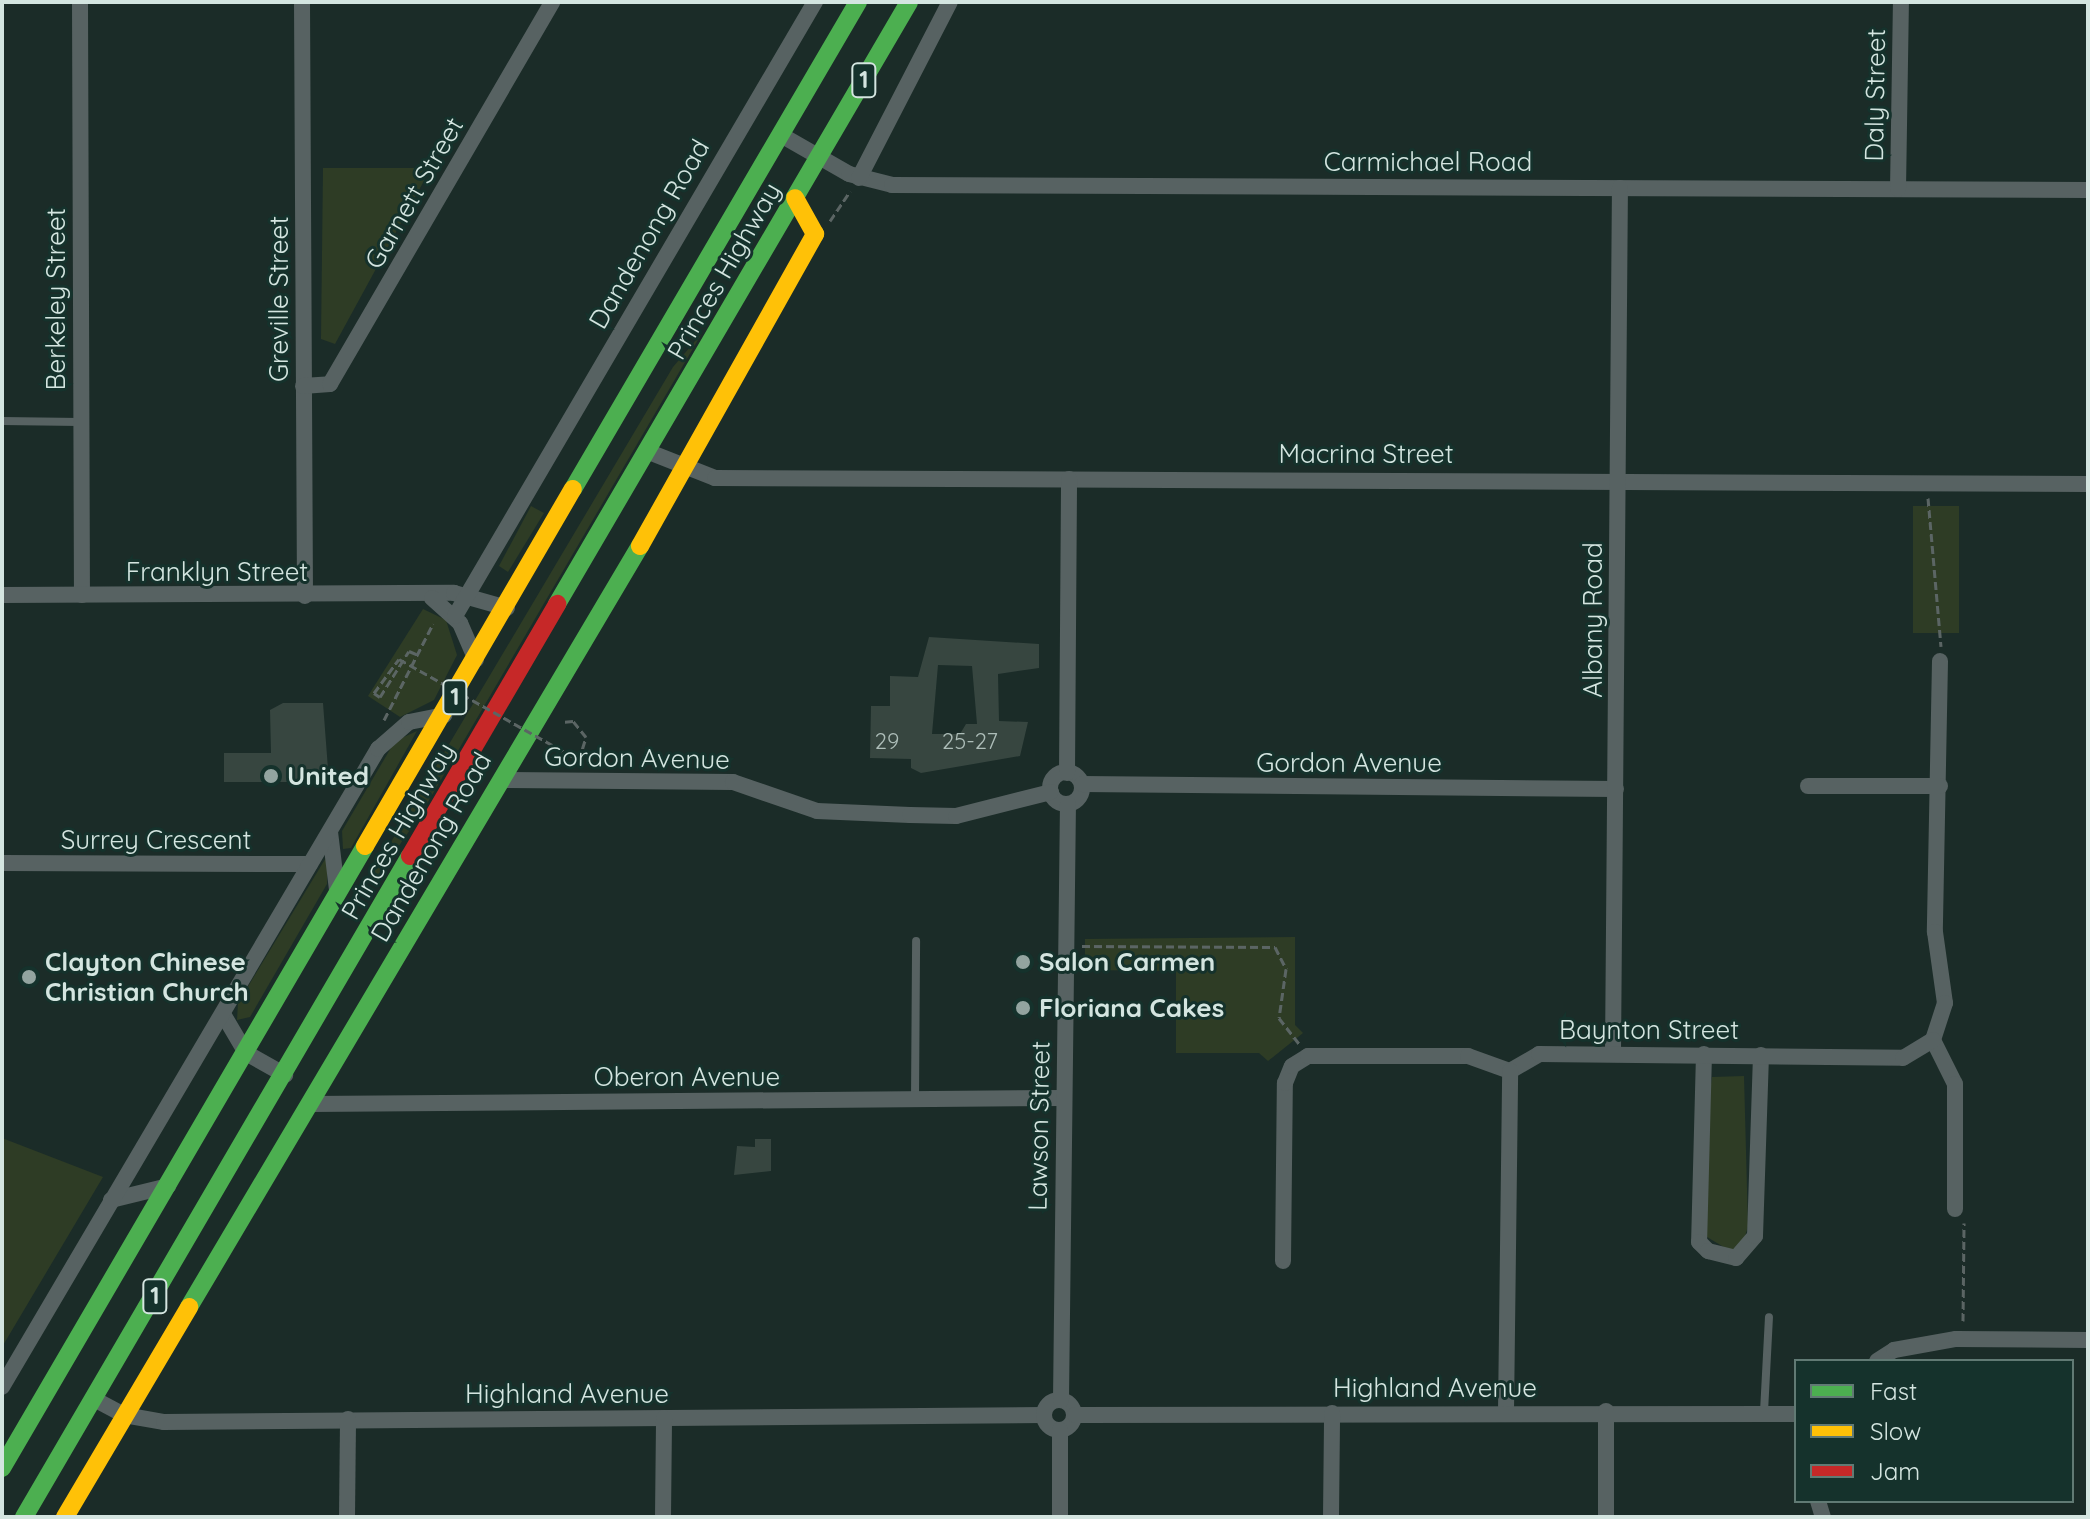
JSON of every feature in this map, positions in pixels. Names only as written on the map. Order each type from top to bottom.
[{"type":"main road","name":"Princes Highway","points":[[2,1468],[338,899],[858,2]]},
{"type":"main road","name":"Princes Highway","points":[[24,1517],[649,452],[909,2]]},
{"type":"main road","points":[[795,198],[815,234]]},
{"type":"main road","name":"Dandenong Road","points":[[65,1517],[685,471],[815,234]]},
{"type":"street","name":"Berkeley Street","points":[[80,2],[82,595]]},
{"type":"street","name":"Greville Street","points":[[302,2],[305,596]]},
{"type":"street","name":"Garnett Street","points":[[303,386],[330,384],[552,2]]},
{"type":"street","name":"Dandenong Road","points":[[455,616],[815,2]]},
{"type":"street","points":[[859,178],[950,2]]},
{"type":"street","name":"Daly Street","points":[[1898,189],[1901,2]]},
{"type":"street","name":"Carmichael Road","points":[[781,135],[859,178],[905,185],[2088,190]]},
{"type":"street","name":"Albany Road","points":[[1613,1053],[1620,188]]},
{"type":"street","name":"Macrina Street","points":[[649,452],[685,471],[715,478],[2088,484]]},
{"type":"street","points":[[1067,773],[1069,479]]},
{"type":"street","name":"Franklyn Street","points":[[2,595],[467,596],[507,608]]},
{"type":"street","points":[[432,598],[455,616],[476,660]]},
{"type":"street","points":[[1940,661],[1935,932],[1945,1003],[1933,1040],[1955,1084],[1955,1209]]},
{"type":"street","points":[[2,1387],[389,735],[424,716],[445,715]]},
{"type":"street","points":[[1067,773],[1082,784],[1068,804],[1051,792],[1055,778],[1067,773]]},
{"type":"street","name":"Gordon Avenue","points":[[501,780],[733,782],[817,811],[910,815],[956,816],[1051,792]]},
{"type":"street","name":"Gordon Avenue","points":[[1082,784],[1616,789]]},
{"type":"street","points":[[1808,786],[1940,786]]},
{"type":"street","name":"Lawson Street","points":[[1061,1400],[1068,804]]},
{"type":"street","points":[[330,832],[338,899]]},
{"type":"street","name":"Surrey Crescent","points":[[2,863],[310,864]]},
{"type":"street","points":[[223,1014],[246,1053],[285,1075]]},
{"type":"street","name":"Baynton Street","points":[[1510,1071],[1539,1054],[1903,1058],[1933,1040]]},
{"type":"street","points":[[1704,1054],[1699,1242],[1708,1251],[1736,1258],[1755,1236],[1761,1055]]},
{"type":"street","points":[[1283,1261],[1285,1083],[1292,1066],[1308,1056],[1468,1056],[1510,1071],[1506,1412]]},
{"type":"street","name":"Oberon Avenue","points":[[311,1104],[1063,1098]]},
{"type":"street","points":[[111,1200],[168,1186]]},
{"type":"street","points":[[1880,1359],[1894,1350],[1981,1339],[2088,1340]]},
{"type":"street","name":"Highland Avenue","points":[[94,1399],[124,1415],[164,1422],[1044,1415]]},
{"type":"street","points":[[1060,1430],[1044,1415],[1061,1400],[1075,1415],[1060,1430],[1060,1517]]},
{"type":"street","points":[[1606,1411],[1606,1517]]},
{"type":"street","name":"Highland Avenue","points":[[1075,1415],[1606,1411],[1794,1414]]},
{"type":"street","points":[[1331,1517],[1332,1413]]},
{"type":"street","points":[[663,1517],[664,1418]]},
{"type":"street","points":[[347,1517],[348,1419]]},
{"type":"lane","points":[[2,421],[80,422]]},
{"type":"lane","points":[[915,1099],[916,941]]},
{"type":"lane","points":[[1764,1412],[1769,1317]]},
{"type":"path","points":[[815,234],[859,178]]},
{"type":"path","points":[[1927,483],[1940,661]]},
{"type":"path","points":[[387,703],[436,621]]},
{"type":"path","points":[[416,654],[409,651],[380,697],[374,693],[399,659],[579,760],[586,737],[573,721],[562,722]]},
{"type":"path","points":[[1081,946],[1275,947],[1286,969],[1279,1018],[1308,1056]]},
{"type":"path","points":[[1955,1209],[1968,1229],[1962,1321],[1982,1321],[1981,1339]]},
{"type":"green space","points":[[323,168],[431,168],[335,344],[321,339]]},
{"type":"green space","points":[[702,333],[421,814],[374,882],[369,879],[673,367]]},
{"type":"green space","points":[[531,506],[544,513],[508,572],[499,566]]},
{"type":"green space","points":[[1913,506],[1959,506],[1959,633],[1913,633]]},
{"type":"green space","points":[[423,609],[446,620],[457,655],[434,700],[400,717],[368,696]]},
{"type":"green space","points":[[417,731],[351,848],[343,849],[342,831],[395,741]]},
{"type":"green space","points":[[327,856],[327,884],[250,1017],[237,1020],[238,1003]]},
{"type":"green space","points":[[1295,937],[1295,1025],[1303,1033],[1268,1061],[1259,1053],[1176,1053],[1176,971],[1085,970],[1085,939]]},
{"type":"green space","points":[[1744,1076],[1748,1226],[1743,1244],[1732,1252],[1707,1237],[1706,1120],[1712,1077]]},
{"type":"green space","points":[[2,1138],[103,1177],[2,1347]]},
{"type":"building","points":[[929,637],[1039,644],[1039,668],[998,674],[999,721],[1028,722],[1020,756],[921,773],[911,768],[911,759],[870,758],[871,706],[890,706],[890,676],[918,677]],"holes":[[[938,665],[972,666],[977,724],[966,724],[960,734],[932,734]]]},
{"type":"building","points":[[283,703],[323,703],[329,782],[224,782],[224,753],[271,753],[270,710]]},
{"type":"building","points":[[755,1139],[771,1139],[771,1171],[734,1175],[737,1146],[755,1147]]},
{"type":"traffic: fast","points":[[573,489],[858,2]]},
{"type":"traffic: fast","points":[[557,604],[909,2]]},
{"type":"traffic: fast","points":[[189,1307],[640,546]]},
{"type":"traffic: fast","points":[[2,1468],[365,846]]},
{"type":"traffic: fast","points":[[24,1517],[410,856]]},
{"type":"traffic: slow","points":[[640,546],[815,234],[795,198]]},
{"type":"traffic: slow","points":[[365,846],[573,489]]},
{"type":"traffic: slow","points":[[65,1517],[189,1307]]},
{"type":"traffic: jam","points":[[410,856],[557,604]]},
{"type":"place","name":"United","points":[[271,776]]},
{"type":"place","name":"Salon Carmen","points":[[1023,962]]},
{"type":"place","name":"Clayton Chinese Christian Church","points":[[29,977]]},
{"type":"place","name":"Floriana Cakes","points":[[1023,1008]]}]
